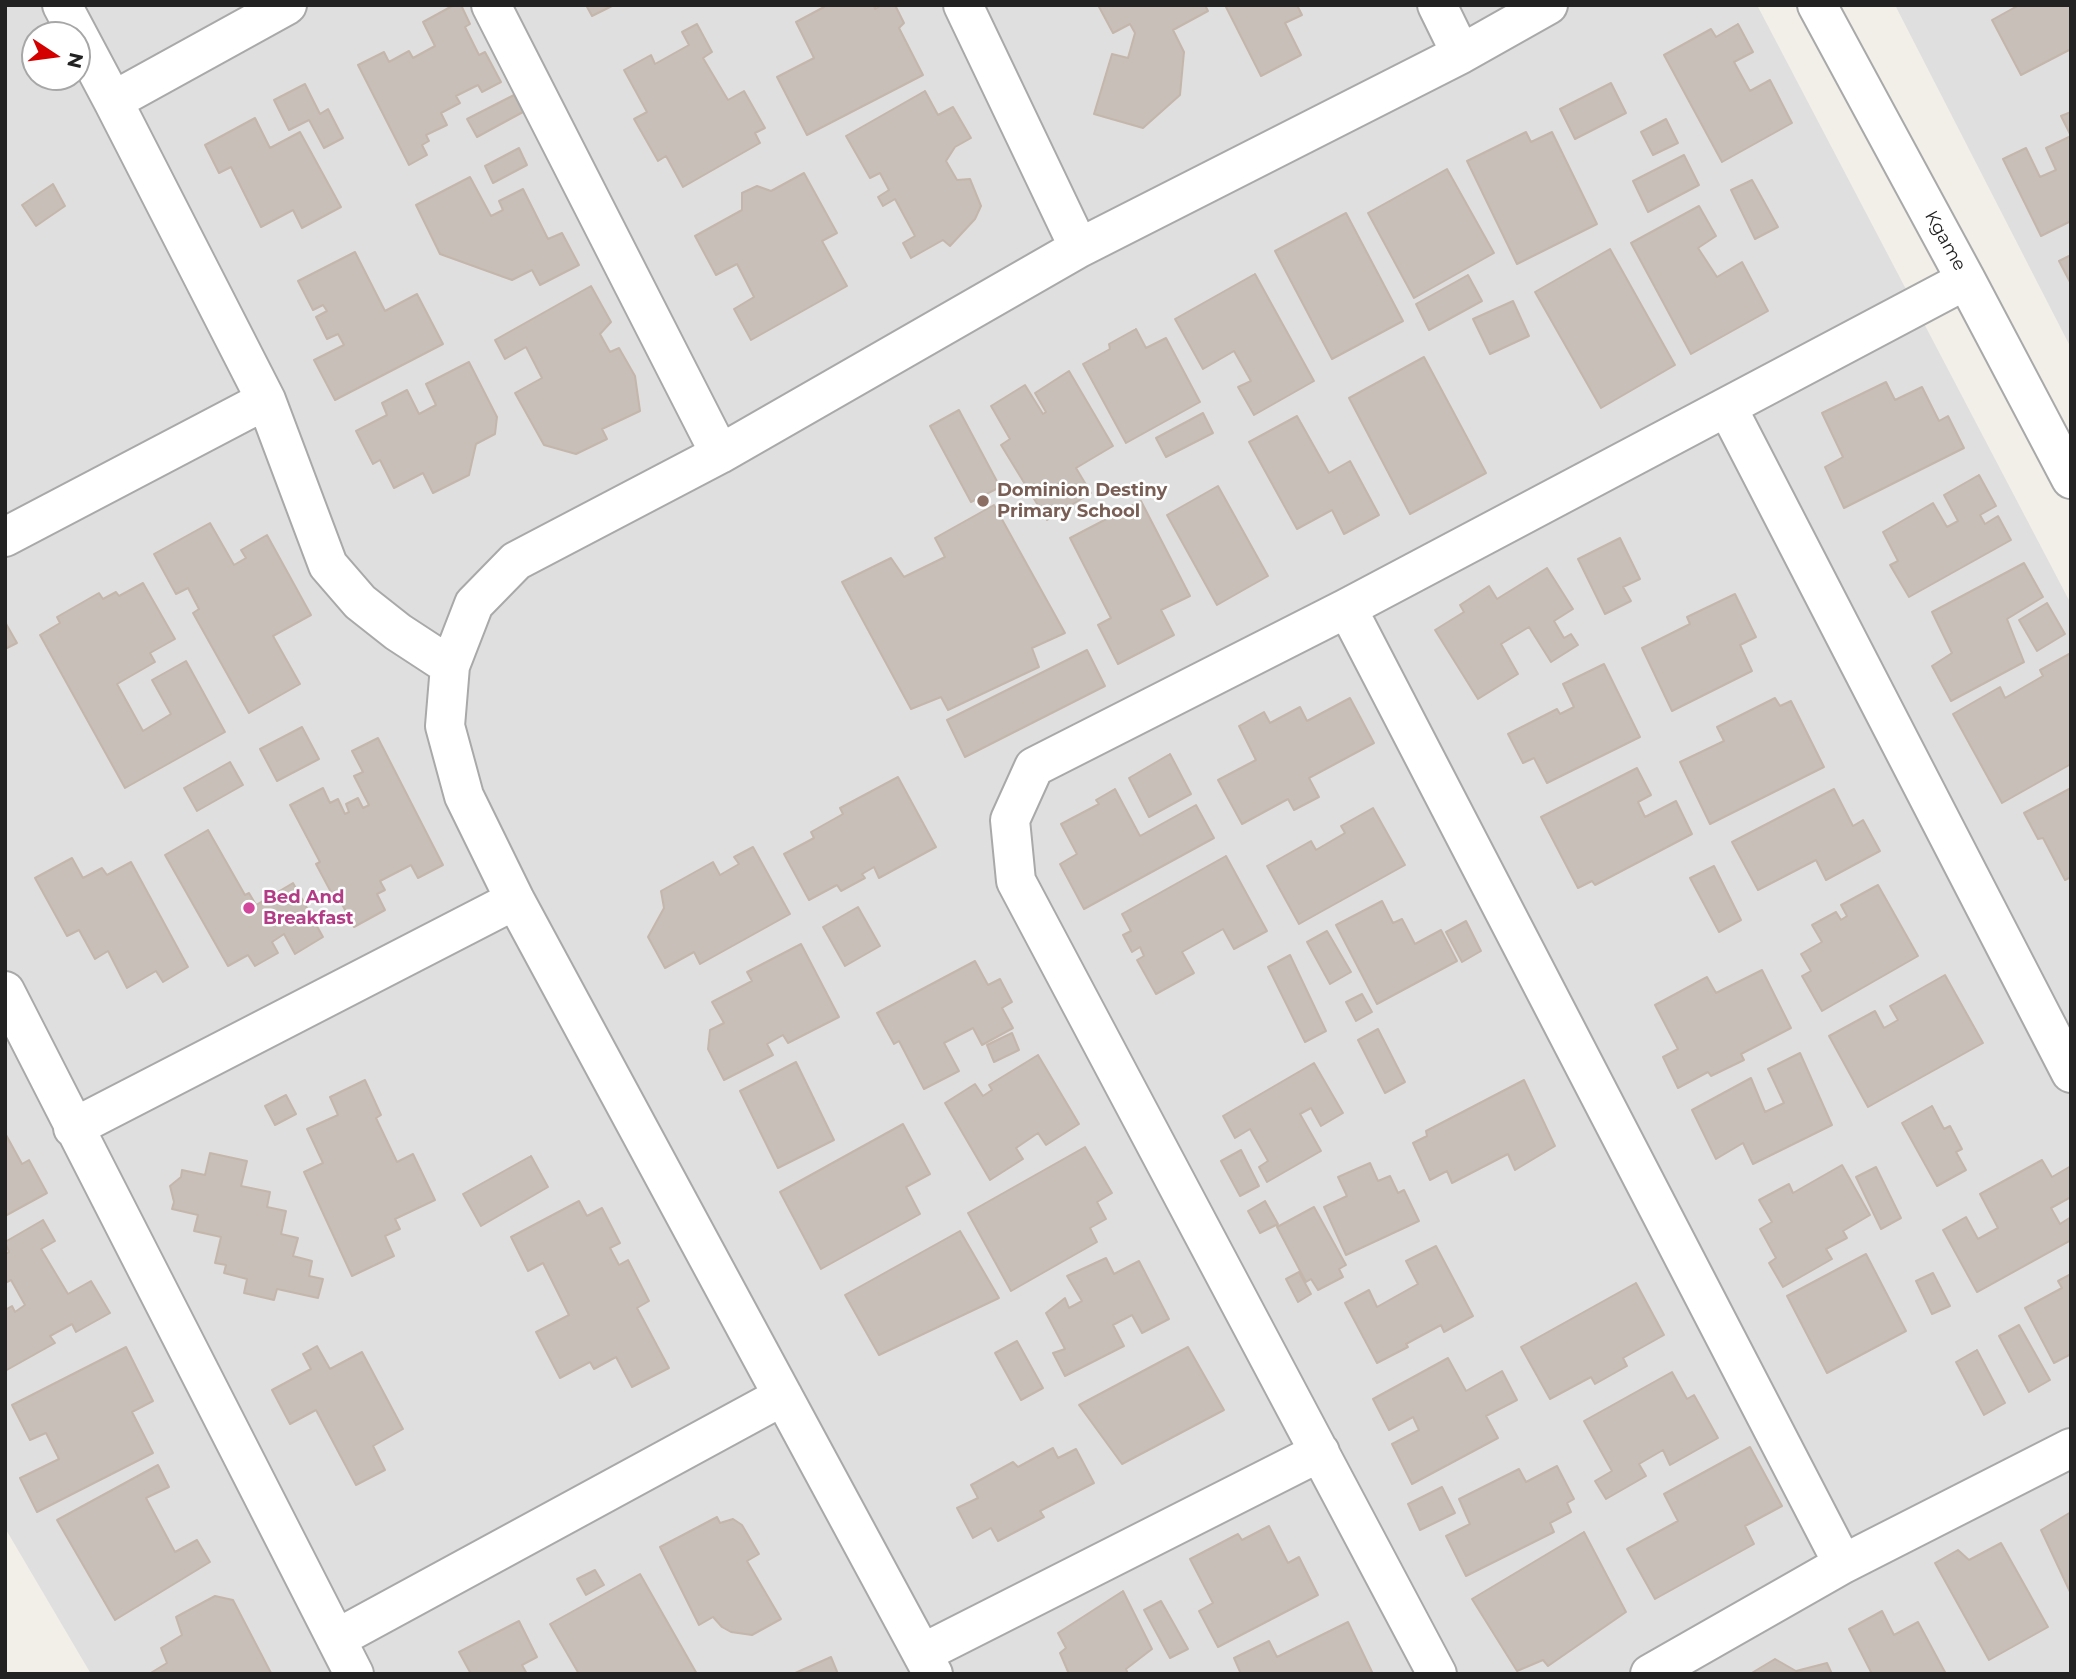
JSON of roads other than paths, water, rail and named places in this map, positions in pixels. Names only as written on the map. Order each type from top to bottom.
[{"type":"street","points":[[62,5],[266,400],[328,565],[360,602],[398,632],[450,666]]},
{"type":"street","points":[[113,101],[287,5]]},
{"type":"street","points":[[492,5],[720,454]]},
{"type":"street","points":[[963,5],[1079,248]]},
{"type":"street","points":[[1437,5],[1461,54]]},
{"type":"street","points":[[1320,1452],[928,1663],[515,901],[464,796],[445,726],[450,666],[474,604],[516,561],[720,454],[1079,248],[1461,54],[1548,5]]},
{"type":"street","name":"Kgame","points":[[1817,5],[2071,478]]},
{"type":"street","points":[[1437,1674],[1016,881],[1010,820],[1034,767],[1347,608],[1966,280]]},
{"type":"street","points":[[5,537],[266,400]]},
{"type":"street","points":[[1727,407],[2071,1073]]},
{"type":"street","points":[[1347,608],[1843,1564]]},
{"type":"street","points":[[73,1128],[515,901]]},
{"type":"street","points":[[5,991],[354,1674]]},
{"type":"street","points":[[336,1639],[782,1396]]},
{"type":"street","points":[[1650,1674],[1843,1564],[2071,1448]]},
{"type":"place","name":"Dominion Destiny Primary School","points":[[983,501]]},
{"type":"place","name":"Bed And Breakfast","points":[[249,908]]}]
